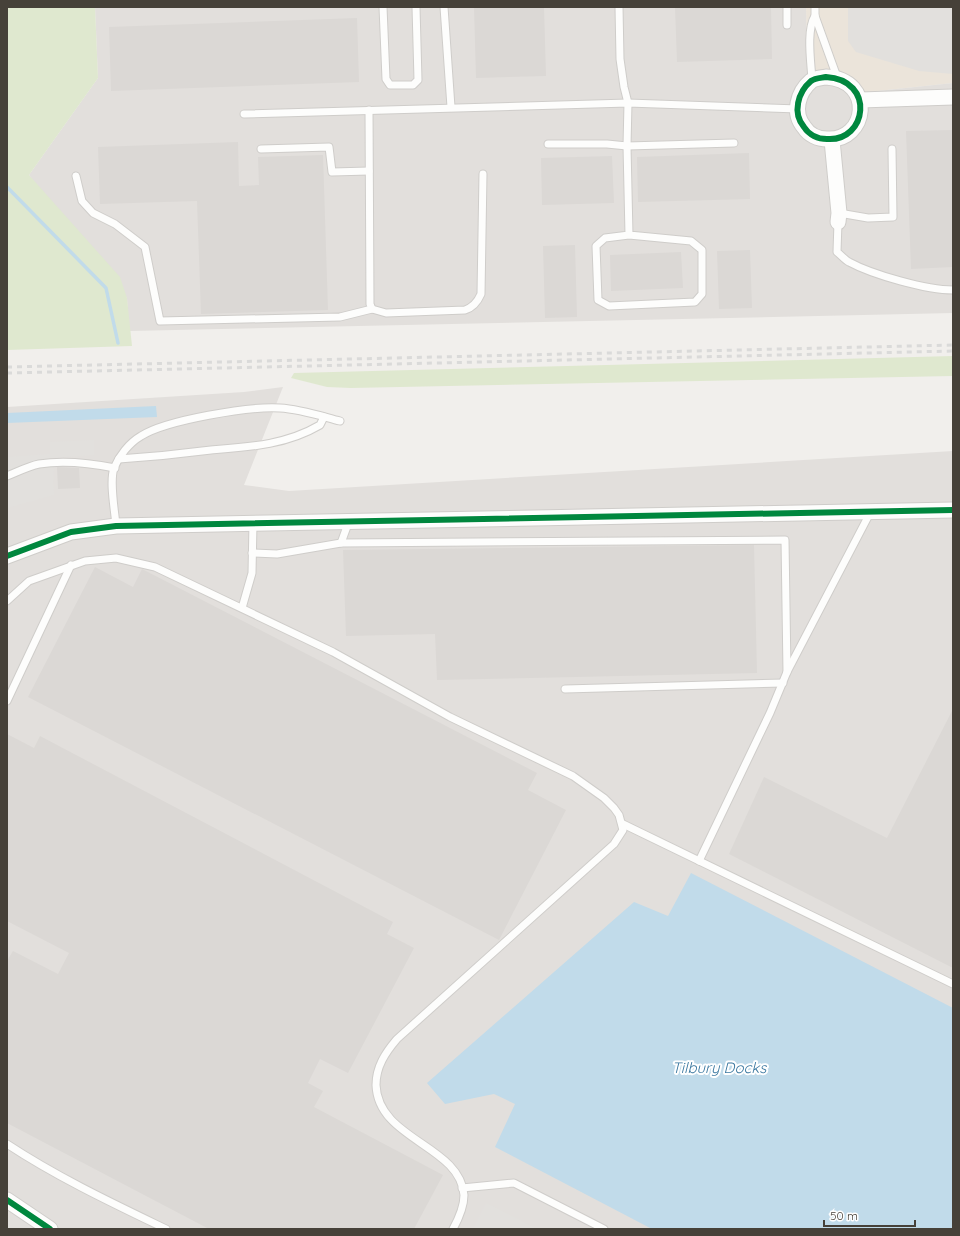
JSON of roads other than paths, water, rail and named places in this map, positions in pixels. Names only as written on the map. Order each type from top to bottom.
[{"type":"street","points":[[826,76],[836,77],[847,82],[860,100],[858,122],[842,137],[832,140],[821,139],[811,134],[803,127],[798,117],[800,94],[812,80],[826,76]]},
{"type":"street","points":[[860,100],[953,97]]},
{"type":"street","points":[[832,140],[838,218]]},
{"type":"street","points":[[7,556],[71,532],[116,526],[674,514],[870,513],[953,510]]},
{"type":"street","points":[[7,1200],[50,1229]]},
{"type":"lane","points":[[383,7],[387,82],[390,85],[413,85],[418,80],[416,7]]},
{"type":"lane","points":[[444,7],[451,107]]},
{"type":"lane","points":[[619,7],[620,59],[628,103],[627,146],[629,235]]},
{"type":"lane","points":[[787,7],[787,25]]},
{"type":"lane","points":[[815,7],[815,16],[836,77]]},
{"type":"lane","points":[[812,80],[811,22],[815,16]]},
{"type":"lane","points":[[244,114],[628,103],[798,109]]},
{"type":"lane","points":[[369,110],[370,304],[372,308]]},
{"type":"lane","points":[[548,144],[607,144],[627,146],[734,143]]},
{"type":"lane","points":[[261,149],[329,147],[332,172],[369,171]]},
{"type":"lane","points":[[892,149],[893,217],[838,218],[837,252],[848,262],[882,275],[942,290],[953,290]]},
{"type":"lane","points":[[76,176],[82,201],[93,213],[115,224],[145,247],[160,321],[340,317],[372,308],[386,313],[465,310],[471,308],[482,294],[483,174]]},
{"type":"lane","points":[[629,235],[691,241],[702,250],[702,294],[695,302],[610,306],[598,300],[596,246],[605,238],[629,235]]},
{"type":"lane","points":[[116,526],[113,477],[115,468],[119,459],[131,444],[142,435],[164,425],[197,418],[268,408],[290,409],[340,421]]},
{"type":"lane","points":[[119,459],[284,441],[300,436],[320,425],[324,417]]},
{"type":"lane","points":[[7,476],[38,464],[94,464],[115,468]]},
{"type":"lane","points":[[699,861],[787,672],[870,513]]},
{"type":"lane","points":[[341,543],[349,521]]},
{"type":"lane","points":[[242,608],[252,573],[253,523]]},
{"type":"lane","points":[[252,553],[277,554],[341,543],[785,540],[787,672]]},
{"type":"lane","points":[[7,601],[29,581],[85,560],[116,558],[155,567],[333,652],[450,716],[573,776],[604,798],[617,812],[623,824],[623,830],[614,844],[397,1039],[380,1063],[377,1073],[377,1092],[384,1111],[398,1127],[454,1170],[462,1188],[463,1207],[453,1229]]},
{"type":"lane","points":[[7,702],[71,565]]},
{"type":"lane","points":[[565,689],[783,683]]},
{"type":"lane","points":[[623,824],[953,984]]},
{"type":"lane","points":[[7,1144],[35,1162],[105,1200],[166,1229]]},
{"type":"lane","points":[[462,1188],[514,1183],[604,1229]]},
{"type":"water","points":[[156,406],[157,417],[7,423],[7,413]]},
{"type":"water","name":"Tilbury Docks","points":[[691,873],[953,1008],[953,1229],[652,1229],[495,1147],[515,1104],[494,1094],[445,1104],[427,1083],[634,902],[668,916]]},
{"type":"waterway","points":[[7,187],[106,288],[118,343]]},
{"type":"railway","points":[[7,367],[953,345]]},
{"type":"railway","points":[[7,373],[953,351]]}]
